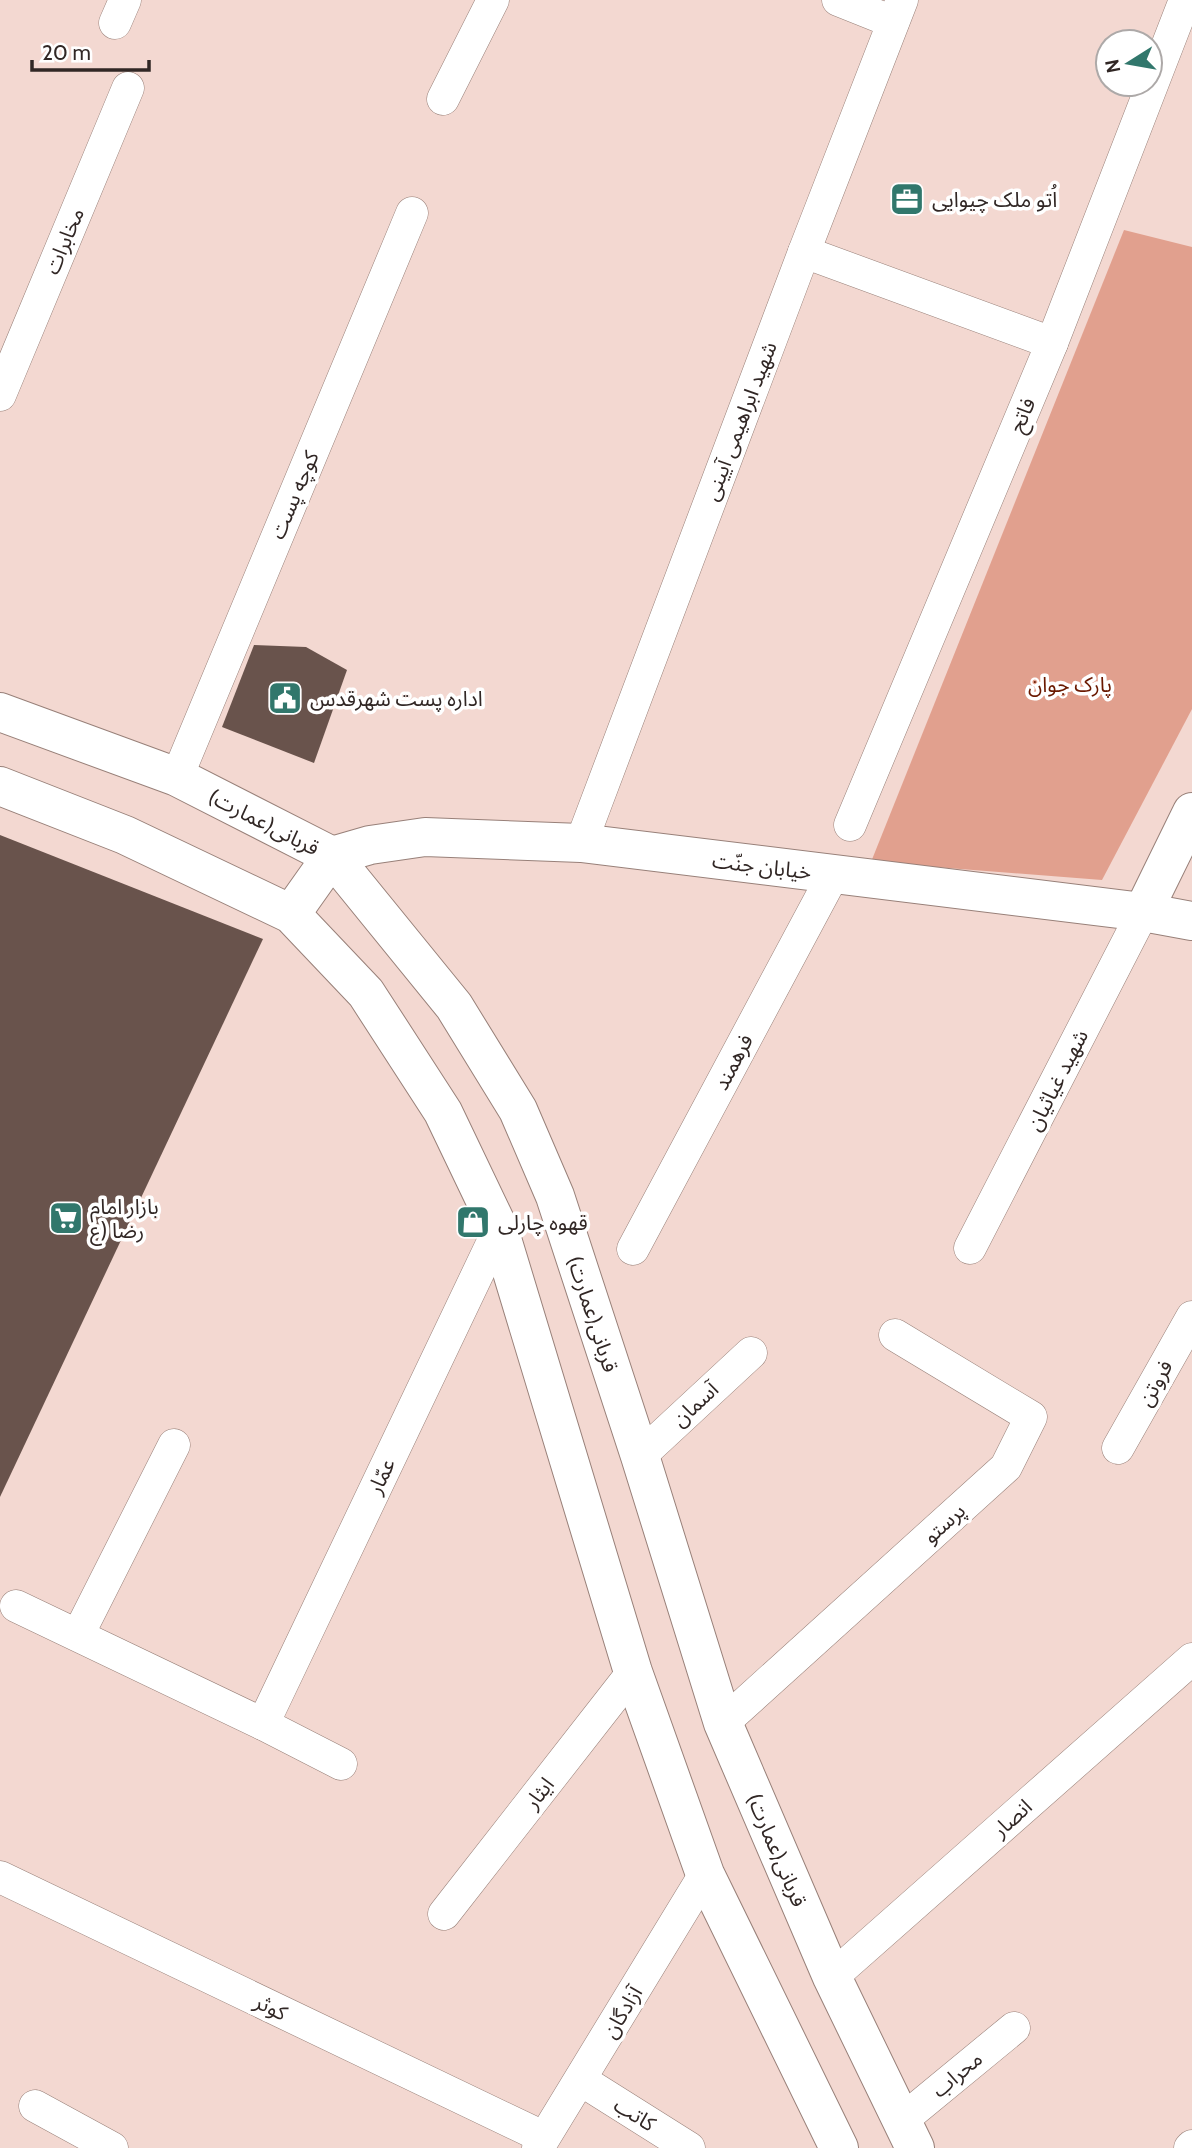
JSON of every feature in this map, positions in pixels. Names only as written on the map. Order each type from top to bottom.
[{"type":"main road","name":"(عمارت)قربانی","points":[[0,712],[177,777],[332,856],[454,1006],[518,1110],[555,1196],[640,1455],[723,1723],[832,1977],[908,2134]]},
{"type":"main road","points":[[0,786],[124,835],[291,914],[366,993],[443,1112],[499,1229],[633,1672],[705,1874],[839,2148]]},
{"type":"main road","points":[[1143,912],[1192,812]]},
{"type":"main road","name":"خیابان جنّت","points":[[332,856],[370,845],[425,837],[581,844],[1143,912],[1192,921]]},
{"type":"main road","points":[[291,914],[332,856]]},
{"type":"street","points":[[443,99],[493,0]]},
{"type":"street","points":[[838,0],[897,11]]},
{"type":"street","name":"فاتح","points":[[850,825],[1052,343],[1185,0]]},
{"type":"street","name":"شهید ابراهیمی آیینی","points":[[581,844],[897,11]]},
{"type":"street","name":"مخابرات","points":[[0,395],[128,88]]},
{"type":"street","name":"کوچه پست","points":[[177,777],[412,213]]},
{"type":"street","points":[[804,252],[1052,343]]},
{"type":"street","name":"فرهمند","points":[[633,1249],[833,874]]},
{"type":"street","name":"شهید غیاثیان","points":[[970,1248],[1143,912]]},
{"type":"street","name":"عمّار","points":[[263,1724],[499,1229]]},
{"type":"street","name":"فروتن","points":[[1118,1448],[1192,1317]]},
{"type":"street","name":"پرستو","points":[[723,1723],[1006,1467],[1031,1417],[895,1335]]},
{"type":"street","name":"آسمان","points":[[640,1455],[751,1353]]},
{"type":"street","points":[[78,1635],[174,1445]]},
{"type":"street","points":[[16,1606],[341,1764]]},
{"type":"street","name":"انصار","points":[[832,1977],[1192,1659]]},
{"type":"street","name":"ایثار","points":[[444,1914],[633,1672]]},
{"type":"street","name":"آزادگان","points":[[540,2142],[581,2080],[705,1874]]},
{"type":"street","name":"کوثر","points":[[0,1877],[540,2142]]},
{"type":"street","name":"محراب","points":[[908,2134],[1014,2028]]},
{"type":"street","name":"کاتب","points":[[581,2080],[689,2148]]},
{"type":"street","points":[[35,2106],[112,2148]]},
{"type":"green space","name":"پارک جوان","points":[[1124,230],[1192,247],[1192,709],[1102,880],[871,862]]},
{"type":"building","name":"اداره پست شهرقدس","points":[[254,645],[306,647],[347,670],[314,763],[222,727]]},
{"type":"building","name":"بازار امام رضا (ع","points":[[0,835],[263,939],[0,1497]]},
{"type":"place","name":"اُتو ملک چیوایی","points":[[907,199]]},
{"type":"place","name":"اداره پست شهرقدس","points":[[285,698]]},
{"type":"place","name":"بازار امام رضا (ع","points":[[66,1218]]},
{"type":"place","name":"قهوه چارلی","points":[[473,1222]]}]
